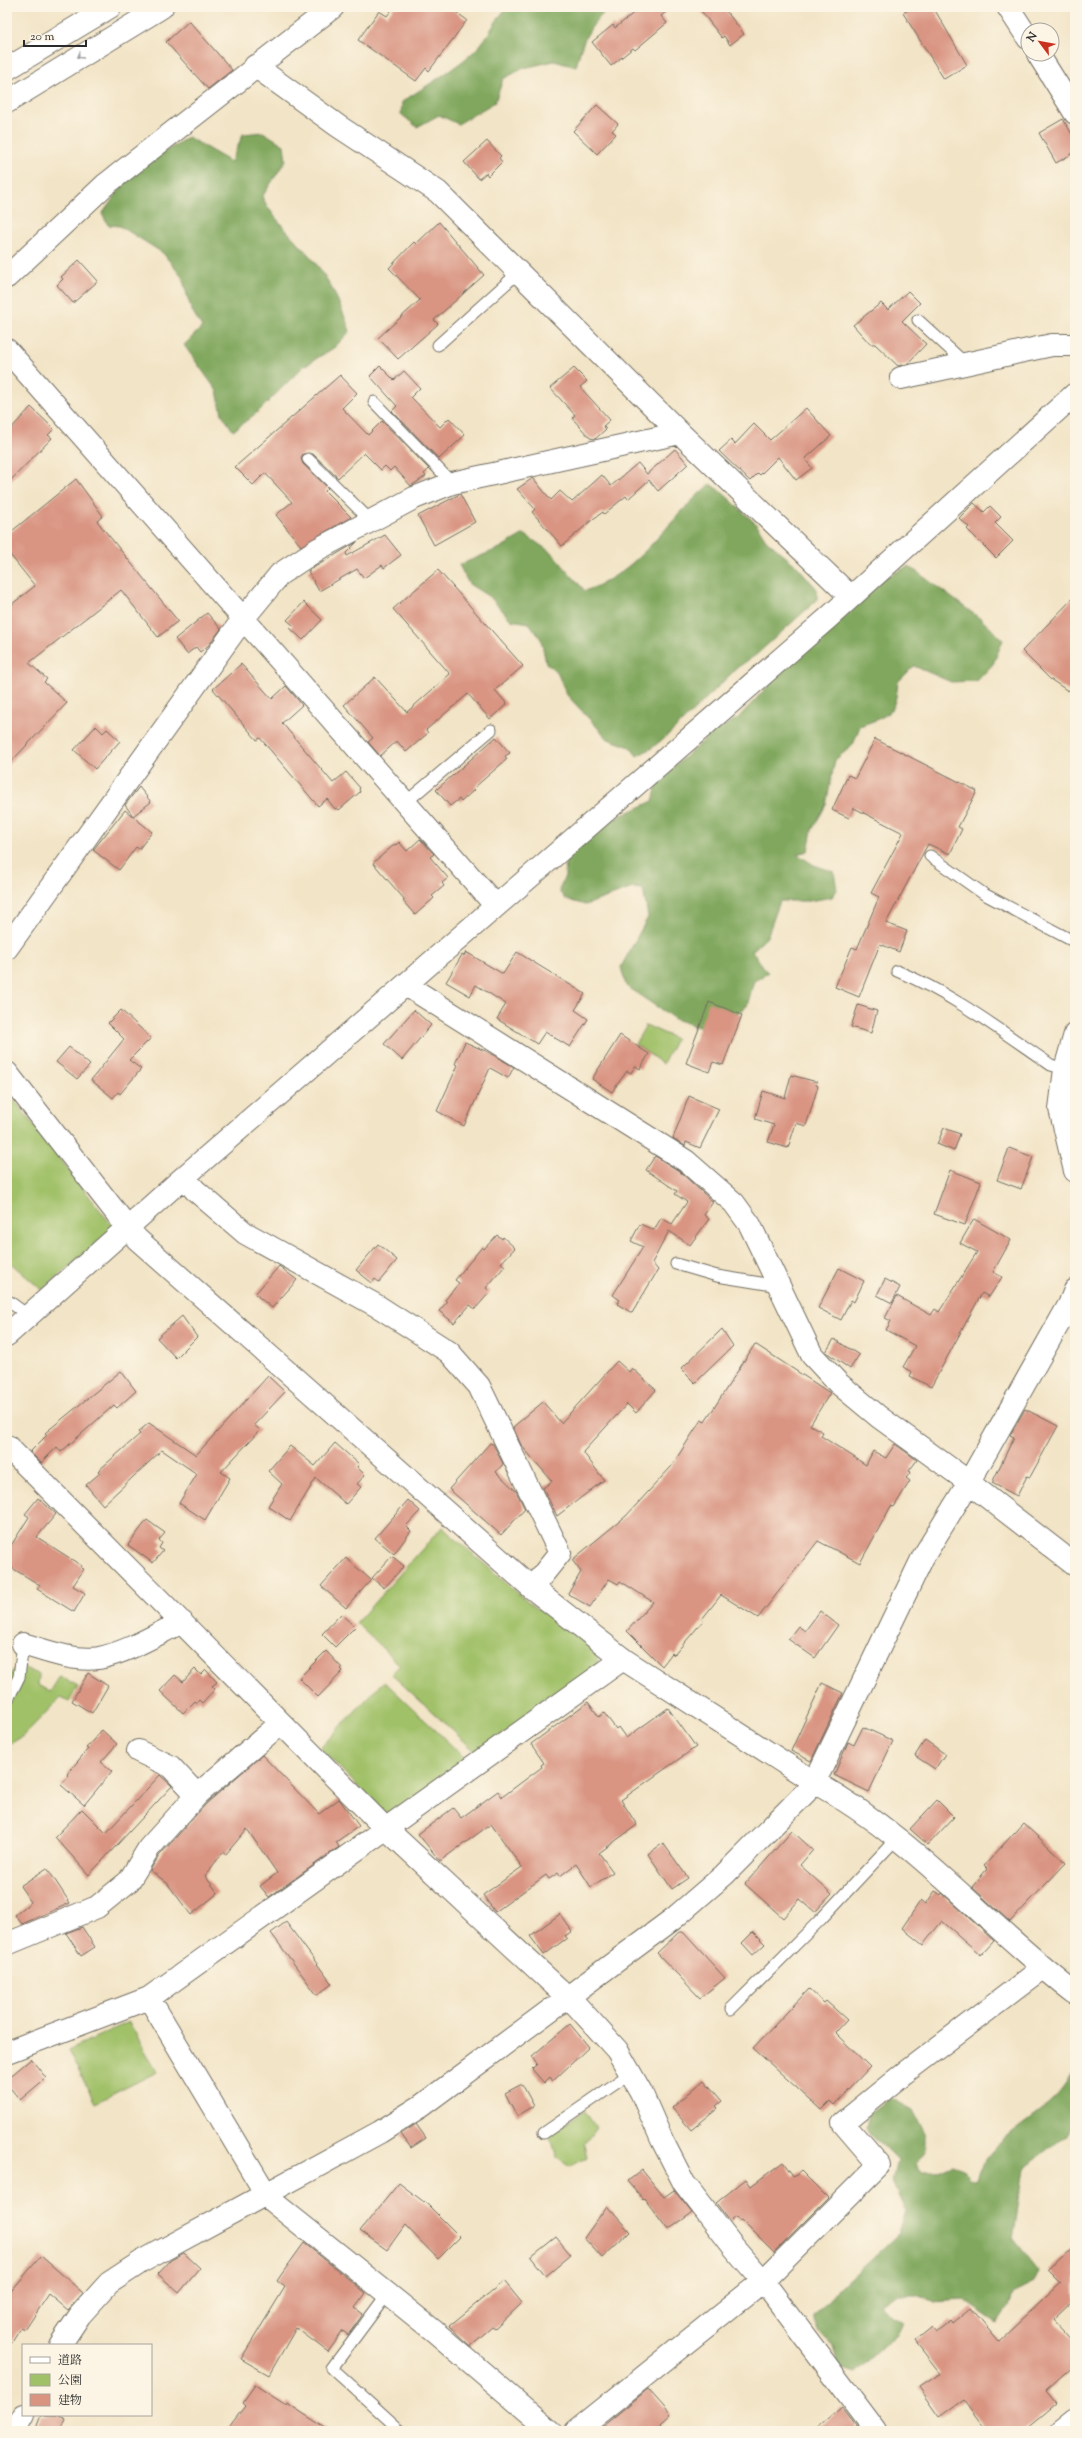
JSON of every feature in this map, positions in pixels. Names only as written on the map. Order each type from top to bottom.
[{"type":"main road","points":[[7,68],[110,7]]},
{"type":"main road","points":[[7,102],[162,7]]},
{"type":"main road","points":[[7,277],[105,185],[255,66],[333,7]]},
{"type":"main road","points":[[1008,7],[1020,26]]},
{"type":"main road","points":[[1043,62],[1075,113]]},
{"type":"main road","points":[[255,66],[338,126],[438,192],[680,433],[851,597]]},
{"type":"main road","points":[[901,378],[1052,345],[1075,345]]},
{"type":"main road","points":[[7,350],[496,906]]},
{"type":"main road","points":[[7,1335],[128,1228],[184,1176],[406,985],[851,597],[979,479],[1075,394]]},
{"type":"main road","points":[[7,948],[243,619],[280,574],[318,549],[370,520],[414,498],[452,483],[680,433]]},
{"type":"main road","points":[[406,985],[686,1161],[734,1203],[750,1225],[812,1355],[838,1383],[968,1484],[1075,1564]]},
{"type":"main road","points":[[1075,1034],[1065,1069],[1060,1109],[1075,1171]]},
{"type":"main road","points":[[7,1073],[137,1239],[532,1588],[623,1659],[814,1782],[897,1838],[928,1862],[1042,1968],[1075,1993]]},
{"type":"main road","points":[[184,1176],[195,1190],[245,1233],[379,1307],[449,1352],[479,1386],[560,1553],[532,1588]]},
{"type":"main road","points":[[61,2344],[80,2315],[109,2283],[141,2262],[380,2132],[421,2106],[674,1919],[724,1875],[814,1782],[922,1558],[968,1484],[1069,1305],[1075,1290]]},
{"type":"main road","points":[[7,1446],[387,1830],[568,1998],[617,2050],[631,2073],[684,2183],[732,2245],[763,2281],[876,2431]]},
{"type":"main road","points":[[23,1644],[54,1654],[98,1658],[130,1648],[182,1622]]},
{"type":"main road","points":[[7,2052],[150,1998],[387,1830],[623,1659]]},
{"type":"main road","points":[[7,1944],[96,1907],[129,1881],[150,1848],[197,1795],[281,1723]]},
{"type":"main road","points":[[138,1751],[170,1766],[197,1795]]},
{"type":"main road","points":[[576,2431],[763,2281],[879,2165],[843,2123],[903,2074],[1042,1968]]},
{"type":"main road","points":[[150,1998],[266,2194],[273,2202],[388,2293],[550,2431]]},
{"type":"main road","points":[[14,2431],[22,2416]]},
{"type":"main road","points":[[1061,2431],[1075,2420]]},
{"type":"lane","points":[[438,345],[519,272]]},
{"type":"lane","points":[[918,320],[966,365]]},
{"type":"lane","points":[[374,402],[452,483]]},
{"type":"lane","points":[[308,459],[370,520]]},
{"type":"lane","points":[[405,803],[491,730]]},
{"type":"lane","points":[[930,856],[984,894],[1075,942]]},
{"type":"lane","points":[[897,971],[927,984],[947,995],[1051,1065],[1065,1069]]},
{"type":"lane","points":[[676,1264],[717,1276],[779,1286]]},
{"type":"lane","points":[[7,1300],[28,1316]]},
{"type":"lane","points":[[7,1701],[19,1677],[23,1644]]},
{"type":"lane","points":[[731,2009],[821,1919],[897,1838]]},
{"type":"lane","points":[[544,2133],[631,2073]]},
{"type":"lane","points":[[388,2293],[332,2368],[401,2431]]},
{"type":"green space","points":[[508,7],[609,7],[587,34],[581,48],[576,67],[554,61],[524,68],[503,79],[495,102],[458,124],[439,115],[417,127],[401,114],[402,102],[464,60],[473,52],[485,39],[500,16]]},
{"type":"green space","points":[[263,132],[284,145],[286,160],[262,197],[273,214],[326,277],[339,303],[350,331],[335,347],[303,367],[259,411],[233,431],[222,414],[217,391],[184,345],[202,327],[191,309],[182,277],[163,253],[120,226],[108,225],[102,214],[126,181],[158,156],[188,137],[231,162],[243,134]]},
{"type":"green space","points":[[710,484],[723,493],[756,524],[766,540],[798,567],[817,589],[817,600],[756,655],[738,667],[675,729],[652,748],[637,756],[630,747],[608,739],[567,695],[557,672],[546,663],[541,639],[529,623],[511,620],[491,598],[469,584],[459,565],[500,548],[524,534],[552,553],[585,591],[622,571],[652,544],[680,513]]},
{"type":"green space","points":[[909,566],[982,620],[1003,640],[993,664],[977,681],[951,682],[914,666],[898,682],[895,701],[889,712],[878,719],[860,726],[853,745],[835,760],[826,805],[812,830],[808,851],[797,854],[814,865],[834,872],[837,890],[832,897],[810,901],[780,901],[767,937],[752,951],[768,973],[754,981],[747,1006],[728,1019],[701,1028],[675,1019],[626,986],[621,967],[648,917],[643,889],[633,888],[585,905],[565,899],[559,890],[565,876],[566,857],[596,827],[653,801],[658,782],[672,768],[715,731],[737,719],[789,664],[884,578]]},
{"type":"green space","points":[[646,1025],[676,1039],[663,1064],[635,1044]]},
{"type":"green space","points":[[7,1091],[114,1228],[42,1290],[7,1260]]},
{"type":"green space","points":[[442,1527],[522,1597],[598,1652],[597,1668],[477,1753],[391,1674],[400,1665],[356,1623]]},
{"type":"green space","points":[[17,1664],[39,1675],[38,1685],[50,1692],[60,1676],[78,1686],[69,1702],[60,1698],[23,1736],[7,1746],[7,1680]]},
{"type":"green space","points":[[384,1681],[468,1761],[392,1816],[385,1814],[320,1748]]},
{"type":"green space","points":[[129,2022],[157,2072],[95,2103],[68,2050]]},
{"type":"green space","points":[[1075,2071],[1075,2120],[1065,2136],[1024,2169],[1013,2238],[1039,2271],[1034,2283],[1012,2294],[1008,2307],[997,2323],[963,2300],[936,2302],[916,2295],[897,2295],[880,2304],[888,2315],[903,2323],[898,2333],[855,2373],[839,2368],[833,2347],[819,2331],[814,2317],[842,2286],[897,2235],[905,2211],[892,2181],[897,2160],[866,2129],[869,2114],[891,2098],[913,2110],[926,2136],[926,2151],[916,2164],[921,2172],[936,2172],[952,2165],[966,2170],[969,2179],[976,2180],[981,2166],[989,2154],[1010,2134],[1057,2096]]},
{"type":"green space","points":[[585,2111],[596,2128],[584,2144],[587,2157],[570,2167],[557,2158],[550,2134]]},
{"type":"building","points":[[394,7],[449,7],[467,20],[429,71],[426,68],[416,81],[358,40],[379,11],[387,16]]},
{"type":"building","points":[[641,7],[672,7],[661,16],[667,23],[635,50],[633,48],[611,66],[592,42],[613,25],[615,28]]},
{"type":"building","points":[[698,7],[723,7],[744,34],[730,45],[724,36],[722,38]]},
{"type":"building","points":[[913,7],[933,7],[967,65],[944,79],[903,13]]},
{"type":"building","points":[[189,21],[232,70],[208,89],[166,42]]},
{"type":"building","points":[[597,105],[618,124],[612,131],[616,134],[597,154],[573,131]]},
{"type":"building","points":[[1063,119],[1075,139],[1075,152],[1056,163],[1039,133]]},
{"type":"building","points":[[487,141],[501,156],[499,158],[502,162],[488,176],[486,173],[479,179],[464,162]]},
{"type":"building","points":[[439,222],[484,275],[434,320],[438,324],[398,359],[378,338],[420,300],[389,268],[414,242],[416,244]]},
{"type":"building","points":[[79,260],[98,281],[73,303],[57,285],[63,279],[61,277]]},
{"type":"building","points":[[908,291],[920,303],[902,321],[926,344],[907,364],[898,366],[875,344],[870,344],[853,325],[881,303],[888,310]]},
{"type":"building","points":[[380,366],[394,380],[404,371],[420,388],[411,397],[440,427],[449,418],[465,435],[439,459],[392,411],[397,406],[370,376]]},
{"type":"building","points":[[574,368],[587,381],[580,387],[610,420],[603,426],[606,429],[595,439],[590,438],[572,418],[575,415],[550,388]]},
{"type":"building","points":[[340,375],[357,393],[342,408],[368,435],[382,421],[429,469],[424,474],[426,476],[411,486],[394,467],[390,471],[385,466],[381,470],[364,453],[338,478],[313,454],[303,454],[301,458],[303,464],[328,488],[325,491],[351,517],[301,546],[276,515],[292,502],[265,473],[253,485],[235,467]]},
{"type":"building","points":[[31,407],[54,429],[48,435],[52,438],[7,484],[7,433]]},
{"type":"building","points":[[806,408],[831,436],[805,459],[812,468],[796,480],[778,457],[760,475],[758,473],[750,481],[719,451],[731,440],[735,444],[754,424],[770,440]]},
{"type":"building","points":[[675,449],[688,464],[658,491],[649,480],[628,499],[626,496],[604,514],[603,512],[593,519],[562,546],[532,512],[535,509],[517,489],[533,478],[551,500],[560,491],[572,502],[602,475],[611,486],[638,463],[647,474]]},
{"type":"building","points":[[76,479],[103,516],[97,521],[178,621],[158,637],[121,590],[29,663],[47,679],[44,682],[67,703],[7,766],[7,608],[35,586],[7,551],[7,535]]},
{"type":"building","points":[[460,494],[475,522],[434,545],[418,516]]},
{"type":"building","points":[[974,503],[984,512],[990,506],[1001,517],[995,523],[1013,541],[996,558],[967,529],[969,527],[959,518]]},
{"type":"building","points":[[385,535],[401,555],[384,568],[382,565],[364,578],[357,569],[319,591],[308,571],[357,542],[346,553],[347,556]]},
{"type":"building","points":[[438,570],[523,666],[495,690],[507,704],[490,719],[468,694],[426,730],[428,733],[406,752],[397,741],[380,756],[368,742],[373,738],[344,705],[375,677],[407,712],[450,674],[393,609]]},
{"type":"building","points":[[1075,596],[1075,684],[1068,691],[1050,679],[1022,651]]},
{"type":"building","points":[[304,602],[322,620],[303,640],[290,628],[293,625],[287,620]]},
{"type":"building","points":[[207,613],[221,629],[209,645],[200,652],[196,647],[187,654],[175,639]]},
{"type":"building","points":[[241,664],[272,699],[286,686],[302,705],[282,723],[333,783],[346,772],[360,788],[360,792],[339,810],[337,808],[335,809],[327,799],[318,806],[260,738],[257,740],[213,689]]},
{"type":"building","points":[[96,726],[103,733],[107,729],[120,741],[95,769],[74,750]]},
{"type":"building","points":[[496,737],[510,753],[505,756],[507,759],[475,787],[476,788],[461,802],[459,799],[450,806],[436,790]]},
{"type":"building","points":[[875,739],[977,791],[958,827],[962,829],[950,854],[928,844],[886,923],[907,931],[899,952],[880,944],[859,997],[835,987],[852,947],[857,949],[879,897],[871,893],[903,833],[854,808],[849,818],[832,810],[848,775],[855,778]]},
{"type":"building","points":[[139,787],[151,802],[133,816],[125,805]]},
{"type":"building","points":[[125,810],[152,832],[139,849],[136,847],[119,870],[93,850]]},
{"type":"building","points":[[420,839],[434,854],[430,857],[448,878],[442,883],[444,886],[432,896],[434,898],[415,915],[403,901],[405,900],[373,863],[395,844],[396,845],[399,842],[407,851]]},
{"type":"building","points":[[466,952],[503,974],[517,952],[585,994],[575,1010],[588,1019],[570,1047],[545,1032],[537,1044],[497,1019],[506,1004],[476,985],[470,996],[446,982],[462,955],[464,956]]},
{"type":"building","points":[[709,1002],[742,1015],[723,1065],[713,1062],[709,1072],[686,1063]]},
{"type":"building","points":[[858,1005],[877,1011],[871,1033],[851,1027]]},
{"type":"building","points":[[121,1010],[151,1038],[129,1060],[141,1069],[120,1094],[118,1092],[113,1098],[91,1080],[124,1039],[108,1023]]},
{"type":"building","points":[[414,1010],[431,1025],[402,1060],[384,1044]]},
{"type":"building","points":[[620,1035],[649,1054],[640,1069],[635,1066],[631,1073],[627,1071],[612,1092],[592,1079]]},
{"type":"building","points":[[465,1042],[490,1053],[514,1067],[508,1078],[490,1068],[464,1126],[437,1111],[458,1065],[455,1064]]},
{"type":"building","points":[[69,1047],[90,1065],[77,1079],[56,1062]]},
{"type":"building","points":[[791,1075],[817,1082],[816,1085],[818,1086],[806,1126],[796,1123],[788,1148],[768,1142],[774,1125],[755,1119],[763,1091],[785,1098]]},
{"type":"building","points":[[689,1096],[719,1109],[700,1148],[686,1142],[685,1146],[673,1138]]},
{"type":"building","points":[[944,1128],[960,1134],[954,1151],[937,1144]]},
{"type":"building","points":[[1009,1148],[1033,1157],[1021,1189],[997,1180]]},
{"type":"building","points":[[655,1156],[679,1171],[713,1202],[704,1215],[709,1219],[690,1245],[669,1231],[652,1263],[658,1270],[632,1313],[617,1304],[620,1300],[613,1295],[643,1247],[631,1241],[640,1224],[654,1230],[661,1218],[672,1224],[687,1202],[675,1194],[677,1191],[646,1170]]},
{"type":"building","points":[[950,1170],[981,1182],[965,1225],[934,1214]]},
{"type":"building","points":[[974,1219],[1011,1240],[993,1272],[1002,1277],[989,1297],[982,1293],[931,1387],[910,1376],[912,1372],[903,1367],[915,1346],[886,1330],[891,1321],[885,1318],[897,1296],[931,1315],[935,1309],[939,1312],[977,1252],[960,1243]]},
{"type":"building","points":[[497,1235],[502,1239],[503,1237],[515,1248],[501,1263],[505,1266],[486,1288],[490,1292],[475,1309],[470,1305],[454,1323],[439,1311],[447,1302],[445,1300],[459,1283],[455,1280],[482,1247],[484,1249]]},
{"type":"building","points":[[378,1244],[397,1260],[379,1282],[375,1279],[372,1283],[356,1270]]},
{"type":"building","points":[[279,1266],[297,1280],[272,1308],[255,1294]]},
{"type":"building","points":[[839,1268],[864,1281],[854,1302],[851,1300],[841,1320],[818,1308]]},
{"type":"building","points":[[885,1279],[900,1287],[892,1303],[877,1295]]},
{"type":"building","points":[[182,1316],[197,1337],[176,1358],[157,1338]]},
{"type":"building","points":[[722,1329],[733,1346],[695,1383],[681,1369]]},
{"type":"building","points":[[834,1339],[859,1355],[850,1369],[826,1352]]},
{"type":"building","points":[[755,1344],[830,1393],[810,1425],[823,1432],[821,1436],[866,1465],[873,1451],[886,1458],[895,1444],[917,1460],[906,1478],[910,1481],[894,1507],[891,1506],[860,1563],[818,1541],[758,1618],[721,1595],[702,1619],[703,1621],[674,1655],[672,1653],[662,1666],[627,1631],[653,1602],[620,1581],[618,1584],[609,1579],[590,1607],[568,1594],[581,1572],[572,1560],[626,1516],[671,1467],[701,1420],[705,1422]]},
{"type":"building","points":[[617,1361],[629,1372],[632,1368],[656,1390],[636,1413],[627,1404],[583,1452],[604,1480],[557,1516],[543,1488],[552,1481],[521,1445],[513,1427],[543,1402],[561,1423]]},
{"type":"building","points":[[121,1371],[136,1391],[117,1408],[114,1405],[61,1452],[57,1447],[41,1463],[30,1452],[47,1435],[45,1433]]},
{"type":"building","points":[[268,1376],[285,1392],[254,1425],[260,1430],[221,1472],[230,1478],[205,1520],[179,1503],[197,1474],[162,1450],[103,1505],[86,1485],[100,1473],[98,1471],[140,1434],[138,1432],[149,1423],[196,1455]]},
{"type":"building","points":[[1025,1409],[1058,1426],[1030,1477],[1027,1476],[1017,1496],[992,1483],[1014,1437],[1010,1435]]},
{"type":"building","points":[[335,1443],[359,1464],[357,1467],[365,1475],[357,1484],[361,1487],[346,1504],[316,1478],[290,1521],[268,1506],[282,1484],[268,1471],[290,1446],[315,1466]]},
{"type":"building","points":[[490,1443],[493,1444],[503,1464],[496,1472],[516,1491],[525,1509],[501,1535],[449,1489]]},
{"type":"building","points":[[38,1498],[56,1514],[37,1537],[82,1566],[81,1568],[84,1569],[73,1586],[85,1593],[74,1612],[37,1589],[40,1585],[7,1565],[7,1552],[29,1517],[25,1514]]},
{"type":"building","points":[[408,1500],[420,1511],[406,1526],[411,1531],[394,1554],[375,1538]]},
{"type":"building","points":[[147,1520],[165,1533],[159,1540],[162,1543],[159,1548],[163,1551],[153,1563],[128,1545]]},
{"type":"building","points":[[392,1556],[404,1566],[384,1588],[372,1578]]},
{"type":"building","points":[[346,1558],[371,1580],[346,1608],[321,1586]]},
{"type":"building","points":[[820,1611],[838,1625],[815,1658],[788,1639],[798,1626],[805,1631]]},
{"type":"building","points":[[341,1614],[355,1627],[335,1647],[322,1634]]},
{"type":"building","points":[[326,1651],[343,1671],[318,1697],[299,1678]]},
{"type":"building","points":[[195,1669],[201,1675],[206,1670],[217,1682],[212,1686],[215,1689],[202,1703],[199,1700],[197,1703],[195,1701],[183,1713],[160,1691],[175,1675],[183,1682]]},
{"type":"building","points":[[88,1673],[108,1686],[92,1713],[72,1701]]},
{"type":"building","points":[[822,1683],[843,1693],[811,1761],[791,1751]]},
{"type":"building","points":[[588,1702],[599,1717],[604,1713],[616,1729],[618,1727],[626,1738],[668,1708],[696,1747],[621,1800],[637,1825],[599,1853],[613,1872],[591,1887],[576,1864],[560,1876],[558,1873],[549,1879],[546,1875],[495,1912],[483,1895],[522,1867],[491,1824],[440,1861],[418,1834],[453,1808],[461,1818],[498,1791],[502,1797],[542,1767],[541,1765],[544,1763],[531,1744]]},
{"type":"building","points":[[863,1727],[893,1741],[869,1792],[834,1775],[848,1742],[854,1745]]},
{"type":"building","points":[[102,1730],[117,1744],[101,1762],[112,1771],[84,1805],[61,1785],[69,1776],[67,1774],[88,1749],[86,1748]]},
{"type":"building","points":[[925,1740],[945,1754],[935,1769],[915,1756]]},
{"type":"building","points":[[262,1755],[319,1814],[339,1799],[359,1826],[336,1842],[339,1847],[269,1897],[260,1886],[277,1873],[247,1829],[226,1854],[223,1852],[205,1876],[218,1893],[191,1915],[167,1883],[150,1870],[159,1856],[206,1804]]},
{"type":"building","points":[[160,1775],[172,1786],[89,1875],[55,1837],[82,1809],[106,1833]]},
{"type":"building","points":[[937,1800],[954,1817],[928,1845],[910,1829]]},
{"type":"building","points":[[1023,1823],[1066,1863],[1010,1922],[972,1887],[987,1869],[984,1866]]},
{"type":"building","points":[[792,1831],[813,1850],[800,1865],[832,1894],[815,1912],[800,1899],[783,1918],[745,1884]]},
{"type":"building","points":[[663,1843],[688,1878],[672,1889],[648,1854]]},
{"type":"building","points":[[47,1868],[70,1903],[22,1924],[15,1915],[31,1902],[20,1886]]},
{"type":"building","points":[[935,1891],[941,1895],[942,1893],[994,1941],[981,1955],[942,1921],[923,1945],[902,1928],[921,1900],[926,1904]]},
{"type":"building","points":[[560,1914],[572,1931],[565,1936],[567,1938],[544,1955],[530,1936]]},
{"type":"building","points":[[286,1922],[332,1984],[317,1995],[271,1933]]},
{"type":"building","points":[[82,1927],[95,1947],[81,1956],[66,1933]]},
{"type":"building","points":[[679,1932],[683,1932],[725,1978],[700,1998],[657,1953]]},
{"type":"building","points":[[753,1932],[765,1944],[753,1955],[742,1943]]},
{"type":"building","points":[[809,1989],[824,2003],[826,2001],[847,2020],[835,2033],[870,2067],[834,2105],[830,2101],[821,2110],[753,2048]]},
{"type":"building","points":[[570,2024],[589,2047],[553,2081],[550,2077],[544,2083],[532,2069],[537,2064],[532,2056]]},
{"type":"building","points":[[31,2059],[46,2078],[20,2100],[7,2084],[7,2079]]},
{"type":"building","points":[[704,2080],[722,2101],[716,2106],[718,2108],[691,2130],[672,2108]]},
{"type":"building","points":[[522,2084],[534,2106],[517,2116],[505,2093]]},
{"type":"building","points":[[416,2124],[426,2138],[411,2148],[401,2134]]},
{"type":"building","points":[[783,2162],[794,2177],[801,2171],[828,2198],[774,2252],[741,2219],[739,2220],[736,2216],[730,2221],[716,2203],[746,2179],[751,2186]]},
{"type":"building","points":[[642,2170],[664,2197],[674,2190],[692,2213],[668,2230],[644,2198],[643,2199],[628,2181]]},
{"type":"building","points":[[399,2183],[428,2205],[460,2237],[438,2259],[405,2225],[387,2250],[360,2231]]},
{"type":"building","points":[[607,2206],[630,2232],[602,2258],[584,2238]]},
{"type":"building","points":[[556,2237],[571,2255],[546,2276],[531,2257]]},
{"type":"building","points":[[304,2243],[366,2293],[355,2308],[363,2314],[348,2335],[343,2331],[328,2352],[296,2328],[269,2375],[241,2359],[285,2287],[277,2281]]},
{"type":"building","points":[[1075,2245],[1075,2300],[1054,2320],[1075,2343],[1075,2366],[1046,2392],[1056,2404],[1023,2431],[987,2431],[964,2400],[940,2417],[919,2387],[940,2373],[915,2341],[932,2327],[936,2332],[950,2321],[952,2324],[971,2308],[999,2341],[1061,2283],[1048,2270]]},
{"type":"building","points":[[184,2253],[200,2268],[179,2293],[158,2274],[171,2260]]},
{"type":"building","points":[[41,2256],[83,2293],[68,2310],[49,2294],[25,2330],[21,2328],[7,2350],[7,2296]]},
{"type":"building","points":[[504,2281],[522,2303],[495,2329],[492,2327],[470,2346],[449,2326]]},
{"type":"building","points":[[255,2385],[286,2405],[287,2403],[330,2431],[226,2431],[245,2406],[242,2403]]},
{"type":"building","points":[[648,2389],[671,2415],[653,2431],[597,2431]]},
{"type":"building","points":[[842,2408],[860,2431],[815,2431]]},
{"type":"building","points":[[41,2416],[59,2416],[66,2419],[61,2431],[35,2431]]}]
